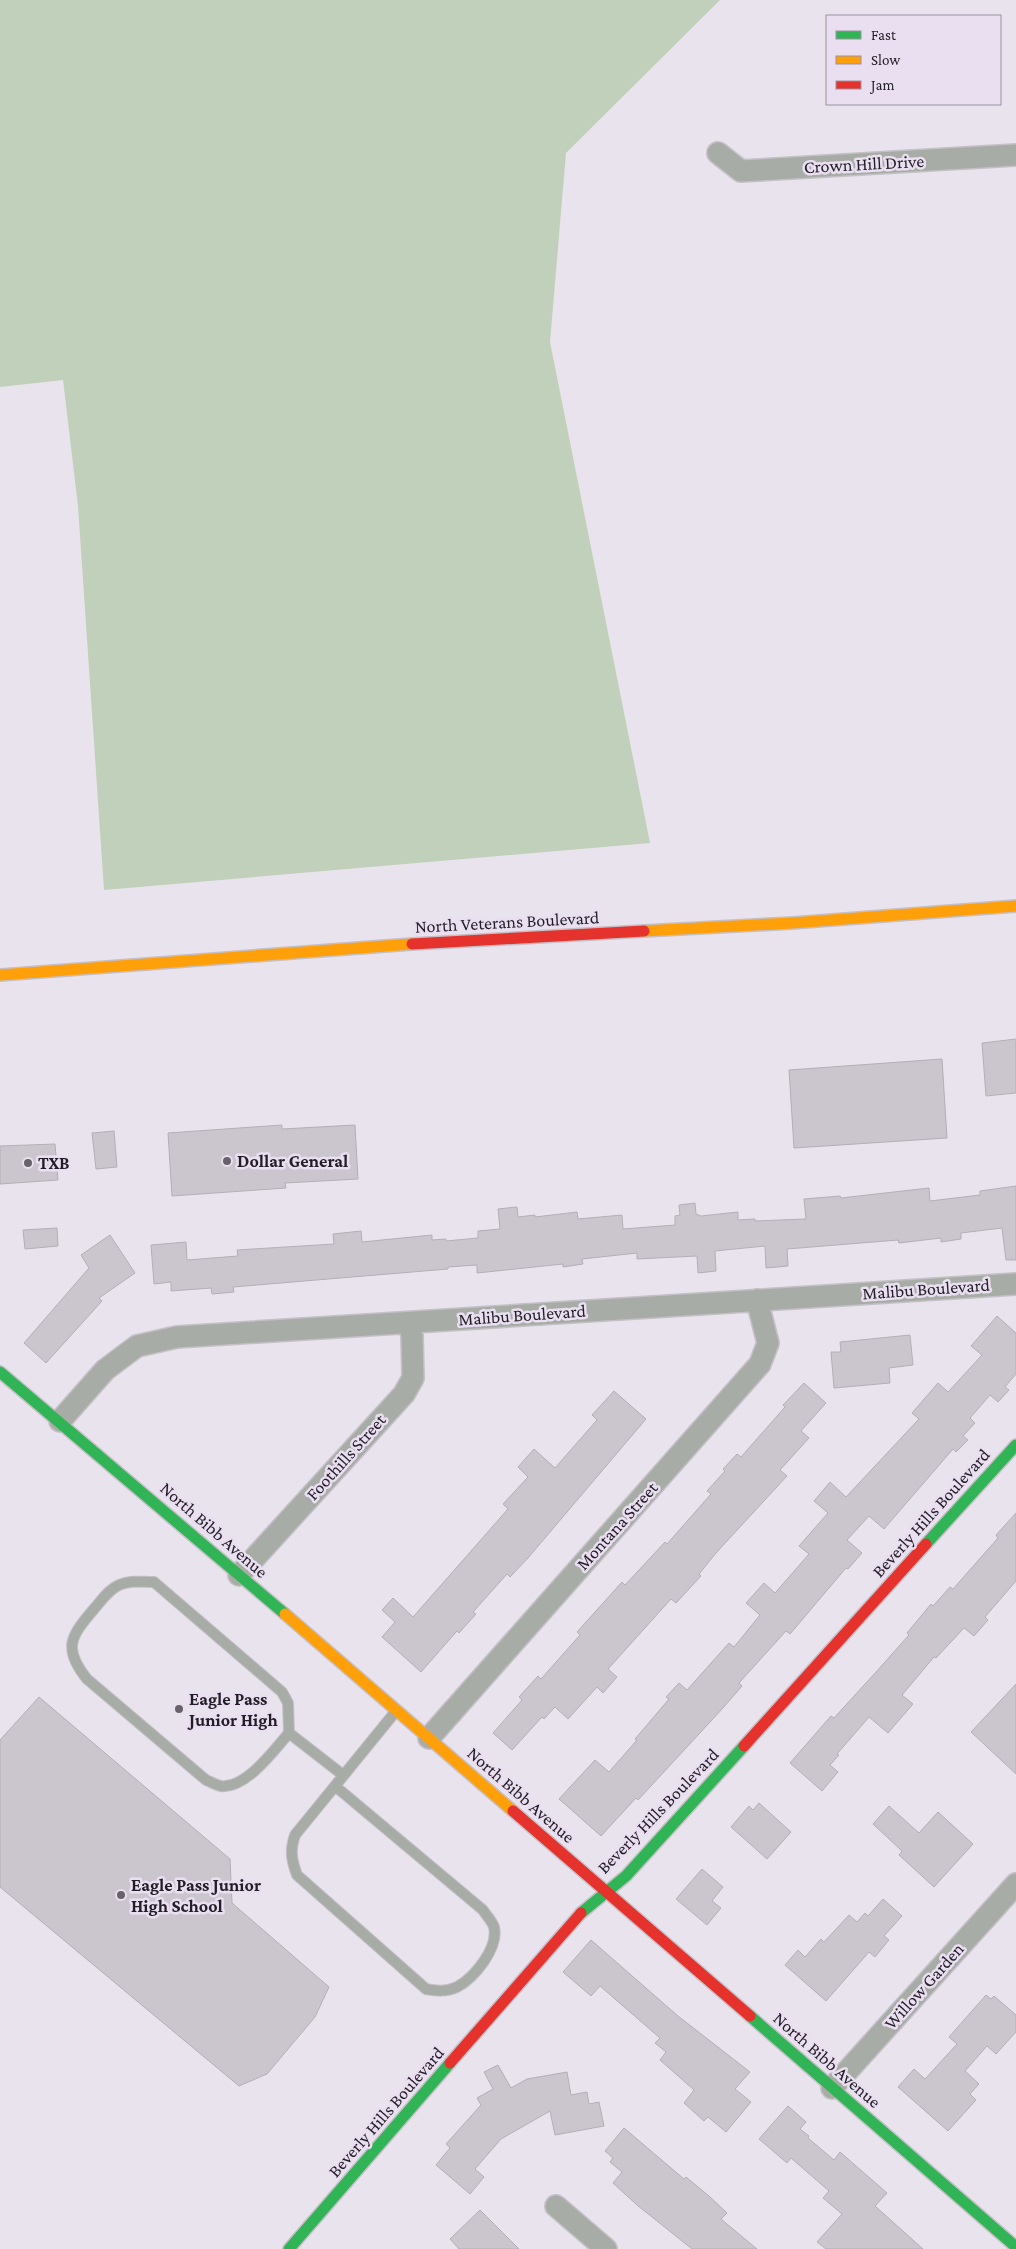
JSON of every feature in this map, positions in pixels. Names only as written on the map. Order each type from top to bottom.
[{"type":"main road","name":"North Veterans Boulevard","points":[[0,975],[382,946],[792,923],[1016,906]]},
{"type":"main road","name":"North Bibb Avenue","points":[[0,1372],[60,1421],[397,1710],[1016,2247]]},
{"type":"main road","name":"Beverly Hills Boulevard","points":[[289,2249],[586,1907],[626,1876],[1016,1445]]},
{"type":"street","name":"Crown Hill Drive","points":[[718,153],[741,171],[1016,155]]},
{"type":"street","name":"Malibu Boulevard","points":[[60,1421],[105,1370],[136,1346],[177,1337],[1016,1284]]},
{"type":"street","name":"Montana Street","points":[[429,1738],[760,1364],[768,1342],[757,1300]]},
{"type":"street","name":"Foothills Street","points":[[239,1575],[404,1394],[413,1378],[412,1336],[408,1322]]},
{"type":"street","name":"Willow Garden","points":[[832,2088],[1016,1884]]},
{"type":"street","points":[[556,2206],[606,2249]]},
{"type":"lane","points":[[130,1581],[154,1582],[282,1692],[288,1703],[289,1733],[257,1769],[239,1782],[222,1786],[206,1780],[88,1679],[77,1666],[71,1646],[76,1630],[109,1591],[130,1581]]},
{"type":"lane","points":[[335,1786],[483,1910],[494,1927],[492,1948],[483,1963],[471,1977],[456,1987],[442,1991],[426,1989],[296,1875],[292,1862],[291,1849],[295,1834],[397,1710]]},
{"type":"lane","points":[[289,1733],[343,1775]]},
{"type":"green space","points":[[0,0],[720,0],[566,153],[550,342],[650,843],[104,890],[78,506],[63,380],[0,387]]},
{"type":"building","points":[[1016,1039],[1016,1093],[986,1096],[982,1043]]},
{"type":"building","points":[[942,1059],[947,1138],[794,1148],[789,1070]]},
{"type":"building","name":"Dollar General","points":[[282,1125],[282,1129],[355,1125],[358,1179],[285,1183],[286,1188],[172,1196],[168,1133]]},
{"type":"building","points":[[114,1131],[117,1167],[96,1169],[92,1133]]},
{"type":"building","name":"TXB","points":[[55,1144],[58,1180],[0,1184],[0,1146]]},
{"type":"building","points":[[1016,1186],[1016,1260],[1006,1260],[1002,1228],[961,1233],[961,1239],[941,1242],[941,1238],[899,1243],[898,1240],[787,1249],[788,1266],[766,1268],[765,1246],[715,1251],[716,1271],[698,1273],[697,1256],[637,1259],[637,1253],[582,1259],[583,1264],[563,1267],[563,1264],[477,1273],[477,1265],[448,1267],[448,1269],[233,1287],[234,1292],[212,1294],[211,1288],[171,1291],[171,1282],[154,1284],[151,1245],[186,1242],[187,1260],[238,1256],[237,1250],[334,1244],[333,1234],[361,1231],[362,1242],[432,1235],[432,1240],[446,1239],[446,1241],[478,1238],[478,1231],[500,1229],[498,1209],[517,1207],[518,1217],[577,1212],[578,1219],[622,1215],[623,1229],[675,1225],[675,1216],[680,1215],[679,1205],[695,1203],[696,1214],[701,1216],[738,1212],[738,1220],[806,1219],[804,1199],[840,1196],[841,1198],[929,1188],[930,1201],[980,1195],[980,1191]]},
{"type":"building","points":[[57,1228],[58,1246],[25,1249],[23,1230]]},
{"type":"building","points":[[110,1235],[135,1273],[99,1298],[102,1301],[46,1363],[24,1343],[89,1268],[81,1255]]},
{"type":"building","points":[[997,1316],[1016,1333],[1016,1374],[1005,1387],[1009,1390],[998,1402],[990,1395],[970,1418],[975,1423],[963,1436],[968,1440],[956,1452],[953,1449],[884,1529],[869,1516],[847,1540],[862,1553],[848,1569],[846,1568],[790,1634],[786,1631],[739,1683],[742,1686],[723,1708],[638,1800],[636,1798],[601,1836],[559,1799],[595,1760],[609,1772],[637,1740],[635,1739],[669,1699],[666,1697],[679,1683],[687,1690],[729,1643],[734,1647],[760,1615],[746,1603],[764,1583],[775,1593],[809,1554],[799,1546],[828,1513],[814,1501],[830,1482],[846,1497],[919,1419],[912,1413],[938,1383],[948,1392],[982,1355],[971,1346]]},
{"type":"building","points":[[910,1335],[913,1365],[889,1368],[890,1383],[834,1388],[831,1352],[841,1352],[840,1342]]},
{"type":"building","points":[[804,1383],[826,1403],[801,1431],[809,1438],[780,1470],[787,1476],[716,1553],[699,1574],[701,1576],[676,1603],[671,1599],[608,1669],[617,1677],[603,1693],[597,1687],[568,1719],[555,1707],[544,1719],[542,1717],[512,1750],[493,1733],[522,1700],[519,1697],[538,1676],[541,1679],[580,1635],[577,1632],[622,1582],[625,1585],[665,1542],[667,1544],[711,1494],[707,1491],[725,1471],[723,1469],[737,1454],[741,1457],[785,1407],[783,1405]]},
{"type":"building","points":[[614,1391],[646,1419],[528,1558],[510,1577],[507,1574],[473,1612],[476,1614],[459,1633],[457,1631],[421,1672],[382,1637],[395,1622],[382,1610],[393,1598],[413,1617],[508,1509],[503,1504],[528,1477],[518,1467],[534,1449],[555,1468],[597,1420],[592,1415]]},
{"type":"building","points":[[1016,1513],[1016,1581],[985,1617],[988,1620],[974,1636],[964,1628],[936,1658],[934,1657],[902,1695],[913,1704],[888,1733],[869,1717],[837,1754],[839,1755],[830,1765],[838,1772],[822,1791],[790,1763],[831,1716],[834,1718],[909,1635],[907,1633],[931,1604],[933,1606],[950,1587],[953,1589],[998,1538],[996,1535]]},
{"type":"building","points":[[1016,1684],[1016,1774],[971,1732]]},
{"type":"building","name":"Eagle Pass Junior High School","points":[[39,1697],[230,1859],[232,1903],[329,1987],[315,2017],[267,2074],[239,2086],[0,1887],[0,1740]]},
{"type":"building","points":[[759,1803],[791,1832],[767,1859],[731,1827],[749,1806],[753,1810]]},
{"type":"building","points":[[889,1806],[919,1833],[938,1812],[973,1844],[934,1887],[899,1855],[902,1851],[873,1824]]},
{"type":"building","points":[[702,1869],[723,1887],[712,1901],[721,1908],[707,1925],[676,1899]]},
{"type":"building","points":[[883,1899],[902,1916],[884,1936],[889,1940],[875,1957],[869,1952],[826,2001],[785,1965],[798,1950],[805,1957],[821,1939],[824,1942],[849,1915],[857,1922],[865,1913],[868,1916]]},
{"type":"building","points":[[591,1940],[678,2016],[750,2072],[735,2089],[751,2102],[726,2132],[708,2117],[704,2121],[684,2103],[694,2090],[660,2060],[666,2052],[655,2043],[660,2038],[600,1986],[591,1996],[563,1972]]},
{"type":"building","points":[[986,1995],[991,1999],[994,1996],[1016,2015],[1016,2032],[996,2054],[987,2046],[965,2071],[979,2084],[970,2094],[976,2100],[948,2131],[898,2087],[914,2069],[925,2079],[957,2044],[949,2037]]},
{"type":"building","points":[[498,2065],[511,2088],[527,2079],[567,2072],[571,2095],[587,2092],[589,2104],[599,2102],[604,2126],[555,2135],[550,2111],[501,2139],[475,2169],[484,2177],[470,2194],[436,2165],[450,2148],[446,2144],[481,2105],[477,2098],[493,2089],[484,2072]]},
{"type":"building","points":[[788,2106],[806,2122],[800,2129],[809,2136],[808,2138],[834,2160],[840,2152],[887,2193],[875,2206],[923,2249],[826,2249],[817,2242],[842,2214],[823,2198],[829,2191],[791,2158],[787,2163],[759,2139]]},
{"type":"building","points":[[624,2128],[684,2179],[686,2177],[709,2196],[727,2213],[721,2219],[757,2249],[692,2249],[637,2205],[613,2183],[622,2172],[610,2162],[613,2158],[605,2151]]},
{"type":"building","points":[[480,2210],[519,2249],[459,2249],[450,2239]]},
{"type":"traffic: fast","points":[[0,1372],[285,1614]]},
{"type":"traffic: fast","points":[[926,1544],[1016,1445]]},
{"type":"traffic: fast","points":[[581,1913],[626,1876],[744,1746]]},
{"type":"traffic: fast","points":[[750,2016],[1016,2247]]},
{"type":"traffic: fast","points":[[289,2249],[450,2063]]},
{"type":"traffic: slow","points":[[644,931],[792,923],[1016,906]]},
{"type":"traffic: slow","points":[[0,975],[412,944]]},
{"type":"traffic: slow","points":[[285,1614],[513,1811]]},
{"type":"traffic: jam","points":[[412,944],[644,931]]},
{"type":"traffic: jam","points":[[744,1746],[926,1544]]},
{"type":"traffic: jam","points":[[513,1811],[750,2016]]},
{"type":"traffic: jam","points":[[450,2063],[581,1913]]},
{"type":"place","name":"Dollar General","points":[[227,1161]]},
{"type":"place","name":"TXB","points":[[28,1163]]},
{"type":"place","name":"Eagle Pass Junior High","points":[[179,1709]]},
{"type":"place","name":"Eagle Pass Junior High School","points":[[121,1895]]}]
